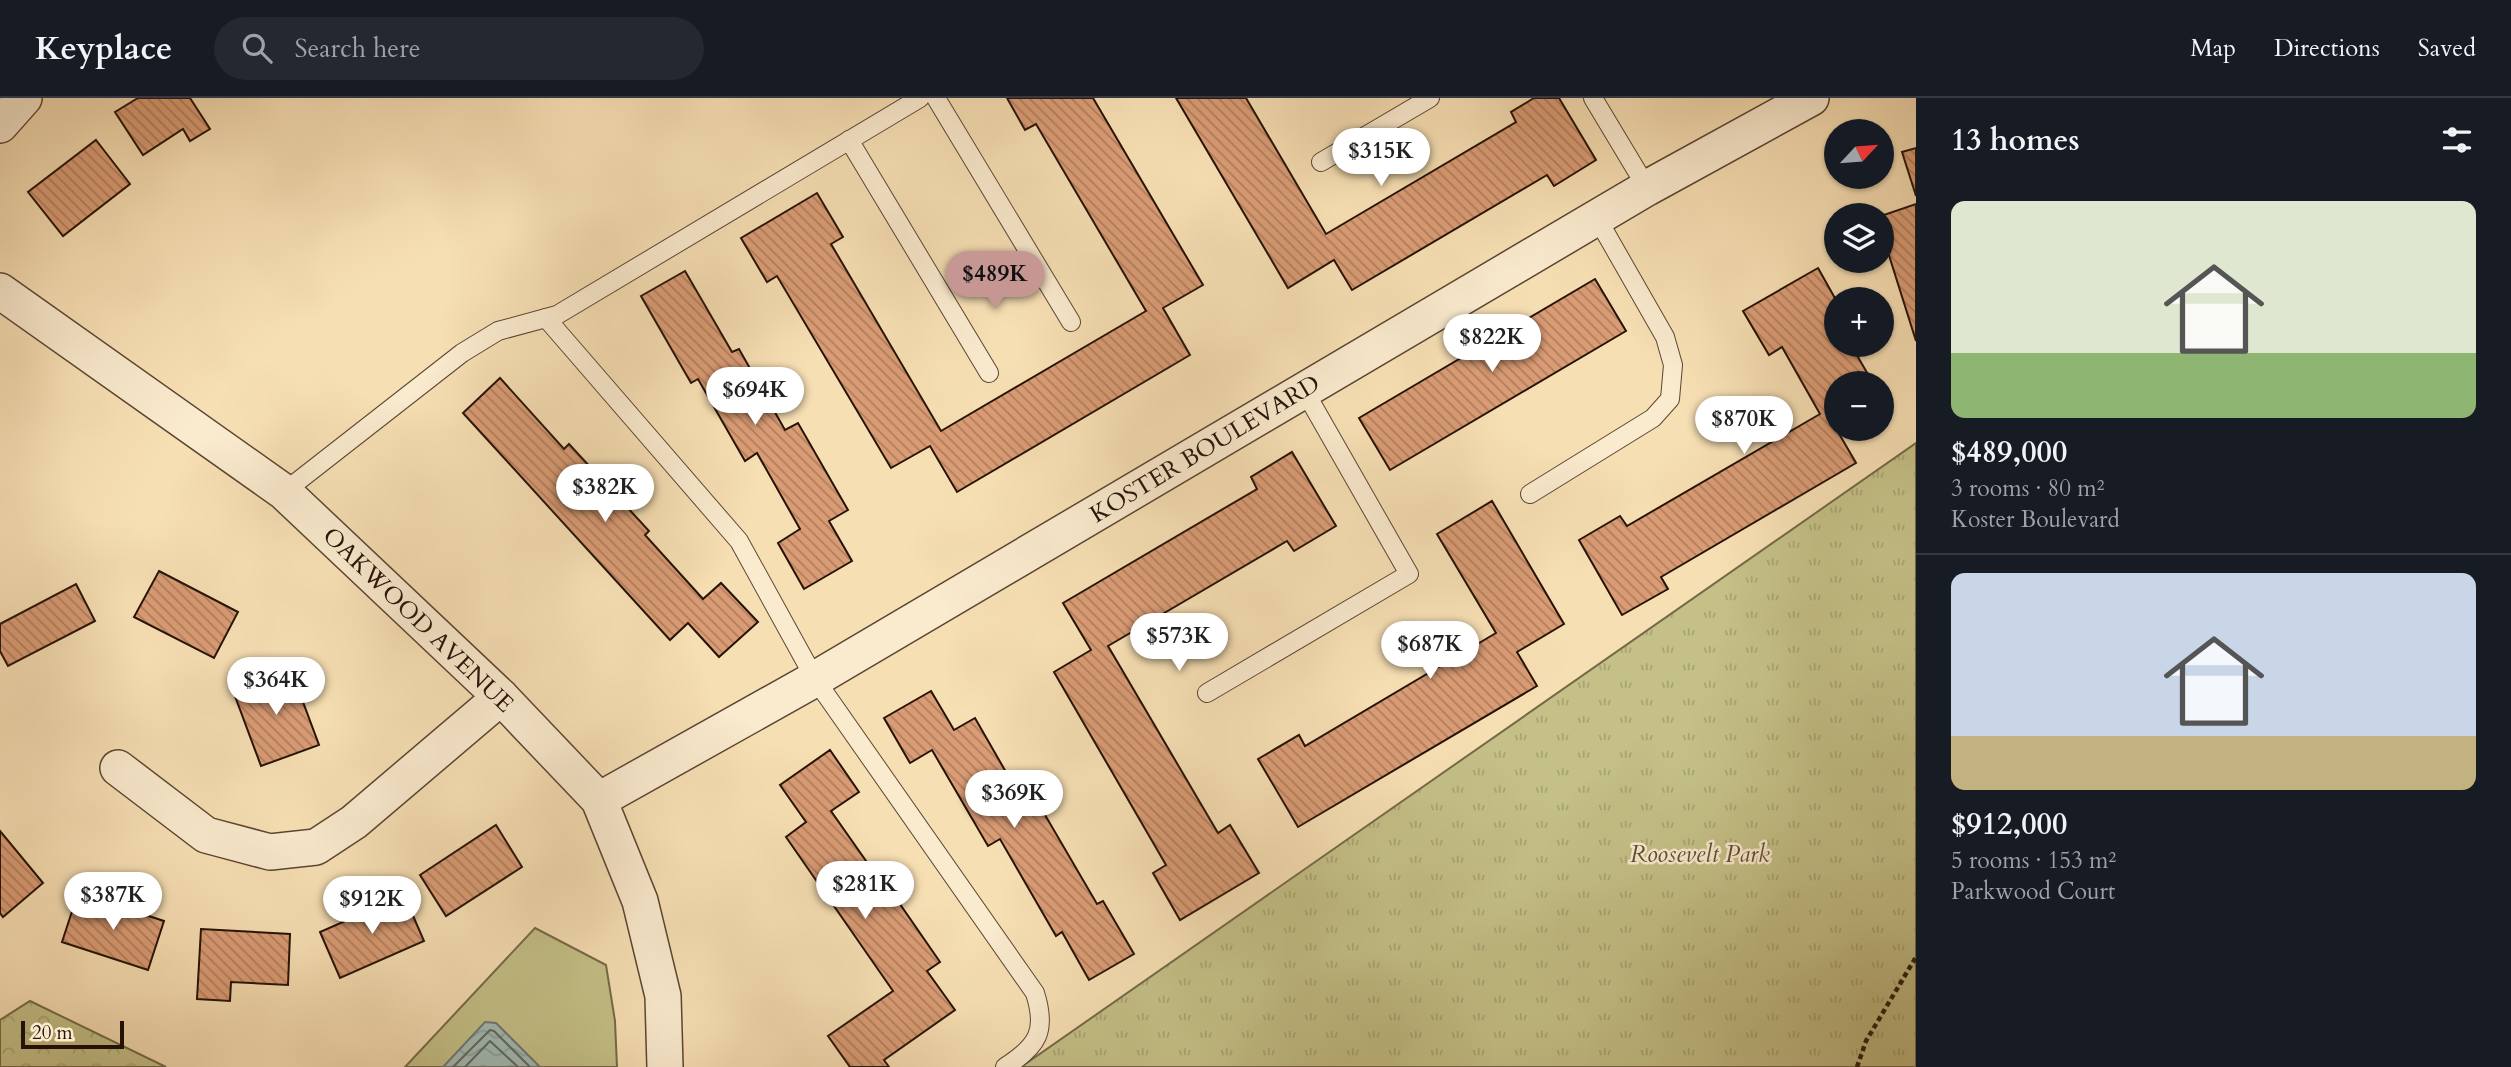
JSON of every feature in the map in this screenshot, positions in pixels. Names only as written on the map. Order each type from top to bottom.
[{"type":"street","points":[[0,125],[24,98]]},
{"type":"street","name":"KOSTER BOULEVARD","points":[[599,800],[816,679],[1647,188],[1811,98]]},
{"type":"street","name":"OAKWOOD AVENUE","points":[[0,291],[284,492],[501,697],[599,800],[640,901],[663,996],[665,1067]]},
{"type":"street","points":[[118,768],[206,835],[270,852],[316,847],[354,822],[501,697]]},
{"type":"lane","points":[[284,492],[462,353],[498,331],[557,315],[920,98]]},
{"type":"lane","points":[[936,98],[1071,322]]},
{"type":"lane","points":[[1321,162],[1430,98]]},
{"type":"lane","points":[[1593,98],[1647,188]]},
{"type":"lane","points":[[849,141],[989,373]]},
{"type":"lane","points":[[1530,494],[1653,418],[1670,399],[1673,365],[1665,337],[1597,218]]},
{"type":"lane","points":[[546,317],[739,541],[816,679],[1035,993],[1042,1014],[1037,1038],[1023,1056],[1005,1067]]},
{"type":"lane","points":[[1207,693],[1409,574],[1304,390]]},
{"type":"path","points":[[1857,1067],[1866,1041],[1916,957]]},
{"type":"green space","name":"Roosevelt Park","points":[[1916,443],[1916,1067],[1021,1067]]},
{"type":"green space","points":[[535,928],[606,965],[615,1021],[617,1067],[405,1067]]},
{"type":"green space","points":[[30,1001],[166,1067],[0,1067],[0,1020]]},
{"type":"water","points":[[485,1022],[496,1023],[540,1067],[443,1067]]},
{"type":"building","points":[[138,98],[190,98],[210,129],[190,141],[183,129],[143,155],[115,112]]},
{"type":"building","points":[[1007,98],[1093,98],[1203,285],[1163,308],[1190,355],[957,492],[930,446],[891,468],[777,276],[767,282],[741,238],[817,193],[843,237],[831,244],[941,431],[1146,311],[1036,124],[1025,130]]},
{"type":"building","points":[[1176,98],[1246,98],[1326,234],[1516,122],[1511,112],[1534,98],[1559,98],[1596,160],[1554,186],[1547,175],[1352,290],[1334,260],[1288,288]]},
{"type":"building","points":[[96,140],[130,184],[63,236],[28,192]]},
{"type":"building","points":[[1916,148],[1916,196],[1902,152]]},
{"type":"building","points":[[1916,204],[1916,341],[1894,271],[1894,212]]},
{"type":"building","points":[[1818,268],[1829,287],[1824,287],[1824,357],[1858,357],[1866,371],[1824,371],[1824,441],[1843,441],[1856,463],[1661,577],[1668,589],[1622,615],[1579,540],[1620,516],[1627,526],[1820,414],[1782,347],[1769,355],[1743,311]]},
{"type":"building","points":[[685,271],[732,352],[739,349],[785,430],[798,423],[848,510],[829,521],[852,561],[804,589],[778,543],[800,529],[757,453],[745,461],[698,379],[691,383],[641,296]]},
{"type":"building","points":[[1595,279],[1626,331],[1390,470],[1359,418]]},
{"type":"building","points":[[500,378],[564,449],[569,444],[649,531],[645,535],[703,599],[721,583],[758,622],[719,657],[688,623],[670,640],[463,413]]},
{"type":"building","points":[[1292,452],[1336,526],[1294,551],[1287,541],[1108,646],[1218,833],[1230,825],[1259,873],[1180,920],[1153,873],[1166,865],[1054,672],[1091,650],[1063,603],[1257,489],[1251,477]]},
{"type":"building","points":[[1492,501],[1564,624],[1517,652],[1537,686],[1298,827],[1258,759],[1299,735],[1305,746],[1496,633],[1437,534]]},
{"type":"building","points":[[159,571],[238,612],[214,658],[134,617]]},
{"type":"building","points":[[76,584],[95,621],[8,666],[0,651],[0,624]]},
{"type":"building","points":[[290,667],[319,745],[261,766],[232,688]]},
{"type":"building","points":[[931,691],[954,730],[975,718],[1030,814],[1041,808],[1097,904],[1103,901],[1134,954],[1089,980],[1062,932],[1056,936],[1000,839],[988,846],[932,750],[910,763],[884,718]]},
{"type":"building","points":[[830,750],[859,792],[831,811],[940,962],[927,971],[955,1010],[884,1060],[889,1067],[850,1067],[828,1036],[893,991],[786,837],[806,822],[780,785]]},
{"type":"building","points":[[496,825],[522,867],[446,916],[420,875]]},
{"type":"building","points":[[0,831],[43,883],[3,917],[0,913]]},
{"type":"building","points":[[78,893],[164,921],[148,970],[62,942]]},
{"type":"building","points":[[404,895],[424,941],[340,978],[320,932]]},
{"type":"building","points":[[201,929],[290,934],[288,985],[231,982],[230,1001],[197,999]]}]
